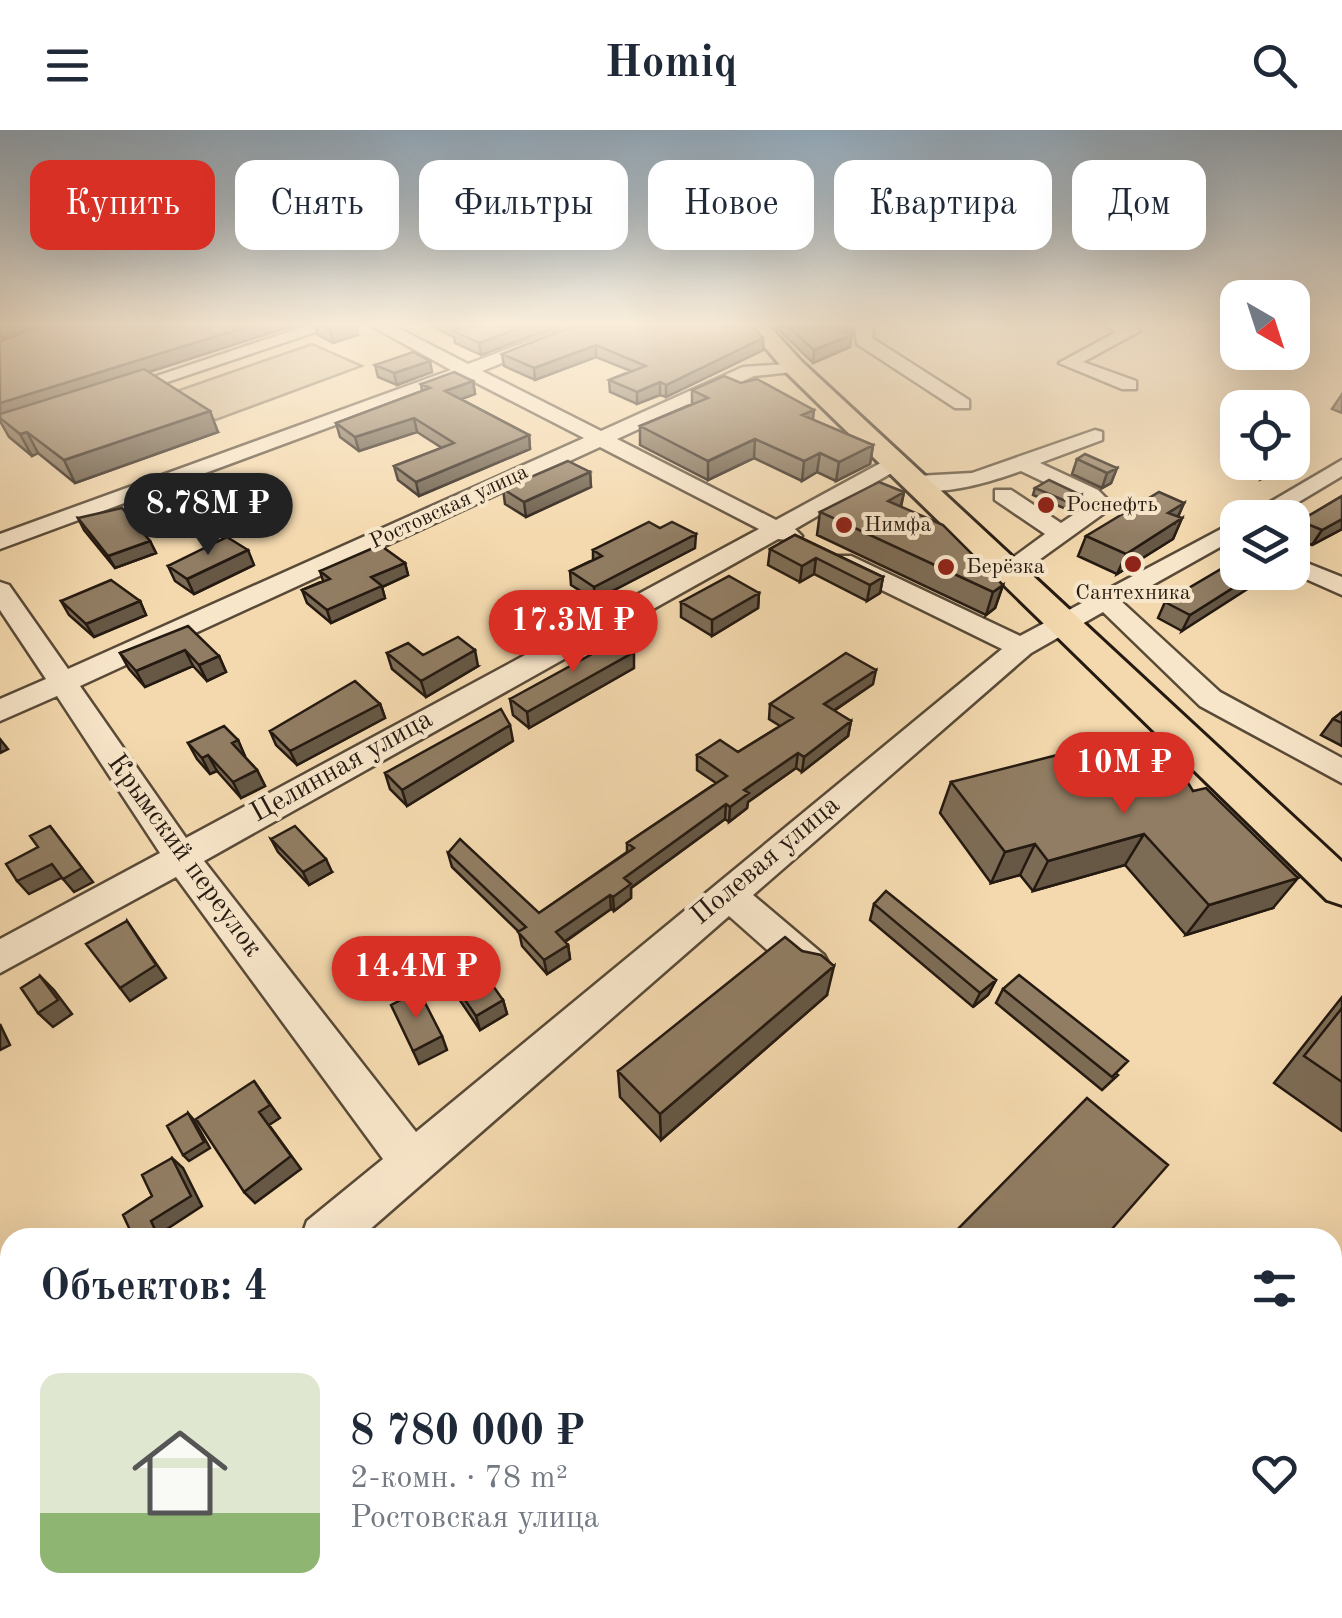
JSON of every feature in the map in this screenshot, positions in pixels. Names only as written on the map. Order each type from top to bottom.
[{"type":"main road","points":[[824,395],[1342,888]]},
{"type":"street","points":[[90,401],[107,395]]},
{"type":"street","points":[[0,542],[395,395]]},
{"type":"street","points":[[520,395],[776,530],[1021,647]]},
{"type":"street","name":"Ростовская улица","points":[[0,711],[695,395]]},
{"type":"street","points":[[949,395],[962,404]]},
{"type":"street","points":[[907,474],[975,480],[1095,436]]},
{"type":"street","points":[[1009,570],[1102,506],[1090,495],[1024,464]]},
{"type":"street","points":[[1285,500],[1342,467]]},
{"type":"street","name":"Целинная улица","points":[[0,957],[776,530],[907,474]]},
{"type":"street","points":[[947,512],[1003,496],[1048,475]]},
{"type":"street","points":[[1003,496],[1062,535]]},
{"type":"street","name":"Полевая улица","points":[[336,1228],[1021,647],[1220,541]]},
{"type":"street","points":[[1310,572],[1342,587]]},
{"type":"street","name":"Крымский переулок","points":[[0,590],[180,856],[413,1164]]},
{"type":"street","points":[[1108,603],[1210,700],[1342,772]]},
{"type":"street","points":[[728,893],[811,966]]},
{"type":"shaded area","points":[[171,395],[282,395],[216,420]]},
{"type":"building","points":[[0,395],[24,395],[0,403]]},
{"type":"building","points":[[59,395],[186,395],[210,411],[64,460],[27,432],[20,434],[0,414]]},
{"type":"building","points":[[410,395],[453,395],[529,435],[416,482],[394,466],[454,443],[414,418],[355,437],[336,423]]},
{"type":"building","points":[[703,395],[787,395],[814,410],[802,415],[873,445],[839,462],[820,453],[804,461],[755,439],[708,461],[640,426],[708,398]]},
{"type":"building","points":[[1085,454],[1117,468],[1107,473],[1077,459]]},
{"type":"building","points":[[568,461],[590,472],[524,502],[503,489]]},
{"type":"building","points":[[1049,480],[1081,495],[1068,502],[1035,488]]},
{"type":"building","points":[[879,482],[904,492],[888,501],[943,525],[1003,585],[993,592],[820,512]]},
{"type":"building","points":[[1159,492],[1184,503],[1168,513],[1182,518],[1126,554],[1086,536]]},
{"type":"building","points":[[1342,496],[1342,519],[1322,530],[1310,525],[1310,515]]},
{"type":"building","points":[[122,508],[150,541],[108,556],[78,518]]},
{"type":"building","points":[[649,522],[660,528],[672,522],[696,534],[594,587],[570,571],[602,556],[593,550]]},
{"type":"building","points":[[795,535],[883,577],[870,585],[816,558],[802,566],[770,549]]},
{"type":"building","points":[[227,537],[248,550],[187,579],[168,566]]},
{"type":"building","points":[[380,545],[405,563],[371,577],[382,586],[327,610],[302,590],[330,579],[320,571]]},
{"type":"building","points":[[1220,570],[1220,590],[1230,590],[1190,615],[1165,602]]},
{"type":"building","points":[[729,576],[759,593],[712,620],[681,602]]},
{"type":"building","points":[[111,580],[140,601],[86,624],[61,601]]},
{"type":"building","points":[[188,626],[219,656],[199,665],[185,650],[136,671],[120,653]]},
{"type":"building","points":[[625,636],[634,652],[527,712],[510,699]]},
{"type":"building","points":[[458,637],[475,650],[421,681],[387,653],[408,643],[423,655]]},
{"type":"building","points":[[846,653],[876,670],[824,704],[851,721],[804,757],[798,753],[744,790],[749,793],[730,807],[726,804],[624,878],[631,884],[556,932],[568,945],[544,960],[518,932],[526,927],[448,853],[460,839],[539,913],[634,848],[627,843],[727,776],[697,755],[720,740],[738,752],[793,718],[770,704]]},
{"type":"building","points":[[355,681],[380,704],[290,751],[270,731]]},
{"type":"building","points":[[501,709],[510,725],[402,790],[385,773]]},
{"type":"building","points":[[224,726],[238,740],[232,743],[257,770],[233,782],[208,755],[202,758],[188,743]]},
{"type":"building","points":[[1110,746],[1147,746],[1177,765],[1193,791],[1206,788],[1298,878],[1209,905],[1144,834],[1048,861],[1035,844],[1005,852],[951,782],[1081,749],[1092,761]]},
{"type":"building","points":[[50,826],[82,868],[63,879],[52,864],[17,881],[6,864],[38,847],[30,836]]},
{"type":"building","points":[[295,826],[326,859],[303,872],[271,839]]},
{"type":"building","points":[[886,891],[996,980],[980,993],[874,904]]},
{"type":"building","points":[[127,921],[156,965],[120,988],[86,944]]},
{"type":"building","points":[[785,937],[802,951],[821,955],[834,966],[660,1114],[618,1071]]},
{"type":"building","points":[[479,966],[503,1000],[476,1016],[452,981]]},
{"type":"building","points":[[1019,975],[1128,1061],[1112,1077],[1003,989]]},
{"type":"building","points":[[40,976],[58,1000],[38,1013],[21,988]]},
{"type":"building","points":[[419,991],[442,1036],[413,1051],[391,1005]]},
{"type":"building","points":[[1342,1008],[1342,1082],[1304,1056]]},
{"type":"building","points":[[254,1081],[270,1105],[259,1112],[291,1156],[244,1192],[196,1119]]},
{"type":"building","points":[[1087,1098],[1168,1165],[1113,1228],[959,1228]]},
{"type":"building","points":[[188,1113],[204,1142],[183,1155],[167,1126]]},
{"type":"building","points":[[172,1158],[191,1196],[151,1221],[154,1228],[129,1228],[123,1215],[152,1196],[142,1175]]},
{"type":"place","name":"Роснефть","points":[[1046,505]]},
{"type":"place","name":"Нимфа","points":[[844,525]]},
{"type":"place","name":"Сантехника","points":[[1133,564]]},
{"type":"place","name":"Берёзка","points":[[946,567]]}]
